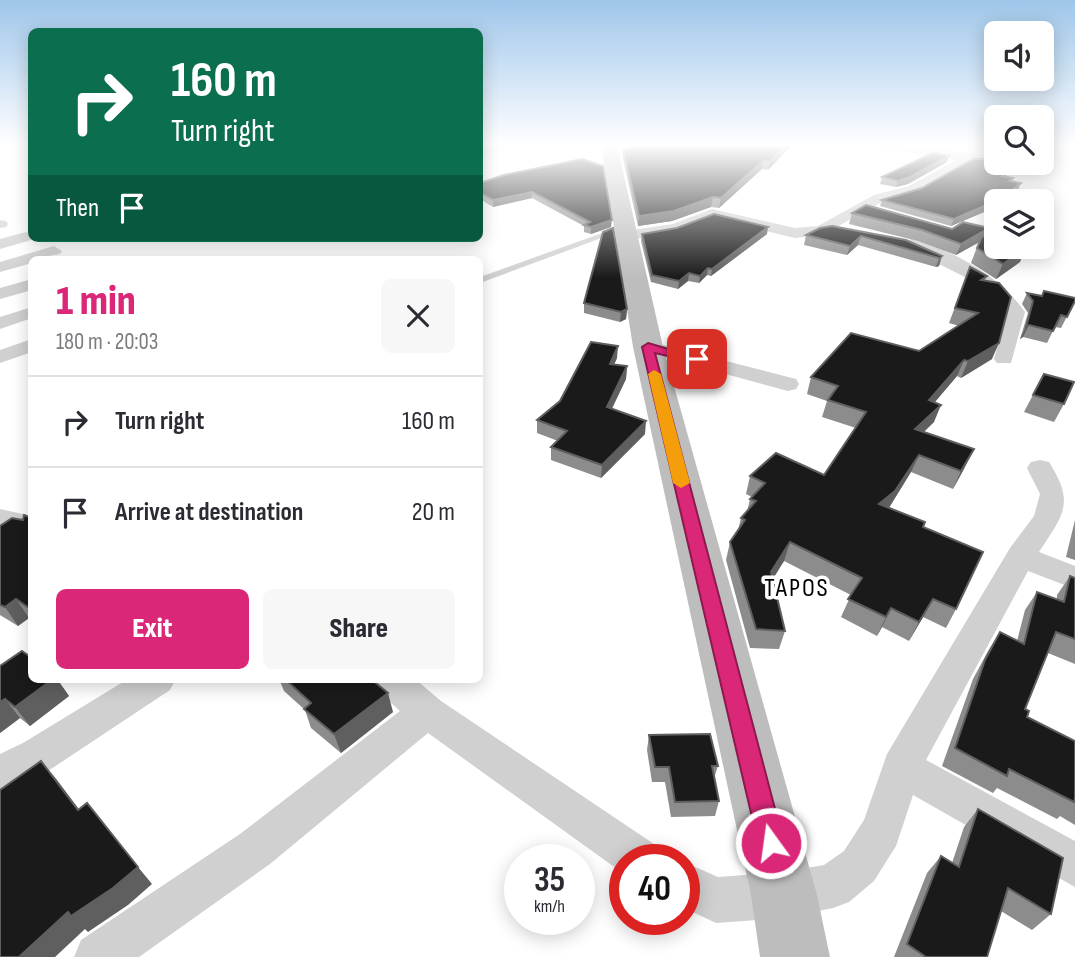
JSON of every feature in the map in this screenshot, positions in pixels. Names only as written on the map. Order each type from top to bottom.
[{"type":"street","points":[[616,190],[648,347],[784,895],[795,957]]},
{"type":"street","points":[[830,227],[879,198],[908,190]]},
{"type":"street","points":[[860,208],[886,215]]},
{"type":"street","points":[[624,232],[676,228],[712,213],[795,233],[830,227],[856,232]]},
{"type":"street","points":[[0,244],[26,237]]},
{"type":"street","points":[[895,240],[930,251],[1000,291],[1012,303],[1016,312],[1004,359]]},
{"type":"street","points":[[37,256],[54,251]]},
{"type":"street","points":[[0,267],[28,259]]},
{"type":"street","points":[[0,294],[28,285]]},
{"type":"street","points":[[0,323],[28,313]]},
{"type":"street","points":[[0,356],[28,346]]},
{"type":"street","points":[[648,347],[789,384]]},
{"type":"street","points":[[700,892],[716,900],[784,895],[833,886],[859,866],[881,831],[901,767],[949,678],[1021,556],[1048,517],[1053,503],[1051,486],[1040,468]]},
{"type":"street","points":[[0,518],[28,525]]},
{"type":"street","points":[[1021,556],[1075,578]]},
{"type":"street","points":[[0,774],[37,756],[152,683]]},
{"type":"street","points":[[394,683],[428,712],[617,844]]},
{"type":"street","points":[[98,957],[255,849],[387,741],[428,712]]},
{"type":"street","points":[[901,767],[1075,865]]},
{"type":"lane","points":[[483,279],[624,232]]},
{"type":"building","points":[[483,190],[607,190],[612,220],[591,227],[584,225],[590,222],[532,192],[493,200],[483,195]]},
{"type":"building","points":[[633,190],[730,190],[721,198],[713,197],[674,211],[639,216]]},
{"type":"building","points":[[916,190],[984,190],[984,206],[954,219],[882,200]]},
{"type":"building","points":[[866,205],[952,229],[963,222],[984,227],[984,231],[961,244],[922,230],[852,213]]},
{"type":"building","points":[[714,214],[768,227],[700,276],[689,273],[679,281],[652,275],[642,234],[677,228]]},
{"type":"building","points":[[832,226],[906,240],[942,256],[939,258],[861,236],[850,246],[806,235]]},
{"type":"building","points":[[613,228],[627,309],[621,312],[584,303],[603,232]]},
{"type":"building","points":[[982,236],[984,237],[984,252],[977,248]]},
{"type":"building","points":[[995,259],[1010,259],[1003,264]]},
{"type":"building","points":[[970,267],[987,276],[981,280],[999,283],[1011,297],[999,343],[968,361],[964,360],[929,400],[941,405],[915,429],[974,449],[961,471],[919,455],[895,491],[879,504],[925,522],[923,527],[983,552],[956,609],[933,599],[919,622],[891,608],[886,617],[848,599],[862,578],[790,542],[771,572],[785,631],[756,629],[730,542],[745,520],[741,518],[756,501],[750,499],[765,483],[750,476],[776,453],[824,475],[866,412],[828,400],[838,386],[811,377],[851,333],[919,351],[978,313],[955,308]]},
{"type":"building","points":[[1044,291],[1075,298],[1067,317],[1061,315],[1053,331],[1029,325],[1026,327],[1033,301],[1027,293],[1042,296]]},
{"type":"building","points":[[591,342],[618,346],[610,364],[627,366],[607,407],[646,421],[602,465],[551,447],[567,431],[537,420],[560,401]]},
{"type":"building","points":[[1044,374],[1074,382],[1064,404],[1033,395]]},
{"type":"building","points":[[24,515],[28,516],[28,607],[16,599],[5,607],[0,605],[0,526],[12,518],[23,520]]},
{"type":"building","points":[[1070,576],[1075,578],[1075,639],[1056,632],[1025,709],[1029,711],[1027,717],[1075,741],[1074,802],[1009,769],[1007,776],[955,748],[985,660],[1000,632],[1024,644],[1037,592],[1064,602]]},
{"type":"building","points":[[22,651],[28,655],[28,683],[48,683],[15,707],[5,699],[0,702],[0,666]]},
{"type":"building","points":[[289,683],[376,683],[388,693],[334,734],[304,709],[311,703]]},
{"type":"building","points":[[710,734],[718,766],[712,766],[719,801],[675,802],[669,767],[655,767],[649,735]]},
{"type":"building","points":[[41,761],[78,810],[87,803],[138,867],[113,888],[71,916],[68,912],[19,957],[0,957],[0,790]]},
{"type":"building","points":[[978,809],[1063,858],[1051,914],[1008,888],[987,957],[926,957],[907,944],[941,856],[959,867]]},
{"type":"slow traffic","points":[[654,374],[681,483]]},
{"type":"district","name":"TAPOS","points":[[797,587]]},
{"type":"route","points":[[697,359],[648,347],[771,843]]}]
